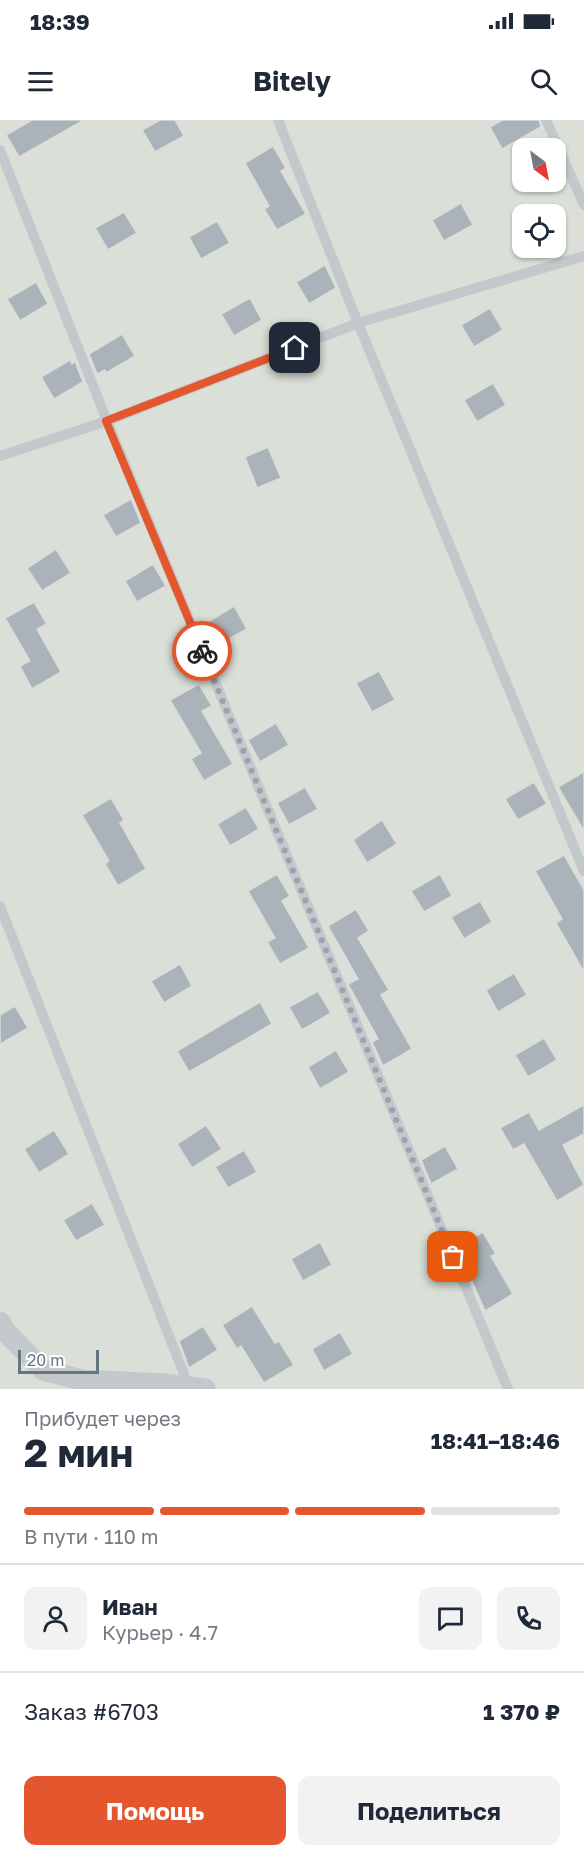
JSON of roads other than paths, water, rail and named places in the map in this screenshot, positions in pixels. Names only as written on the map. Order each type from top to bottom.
[{"type":"street","points":[[0,1322],[6,1332],[42,1370],[82,1380],[197,1388]]},
{"type":"lane","points":[[278,120],[358,323],[584,871]]},
{"type":"lane","points":[[546,120],[584,205]]},
{"type":"lane","points":[[0,150],[106,421],[508,1389]]},
{"type":"lane","points":[[0,456],[106,421],[358,323],[584,256]]},
{"type":"lane","points":[[0,906],[197,1388]]}]
